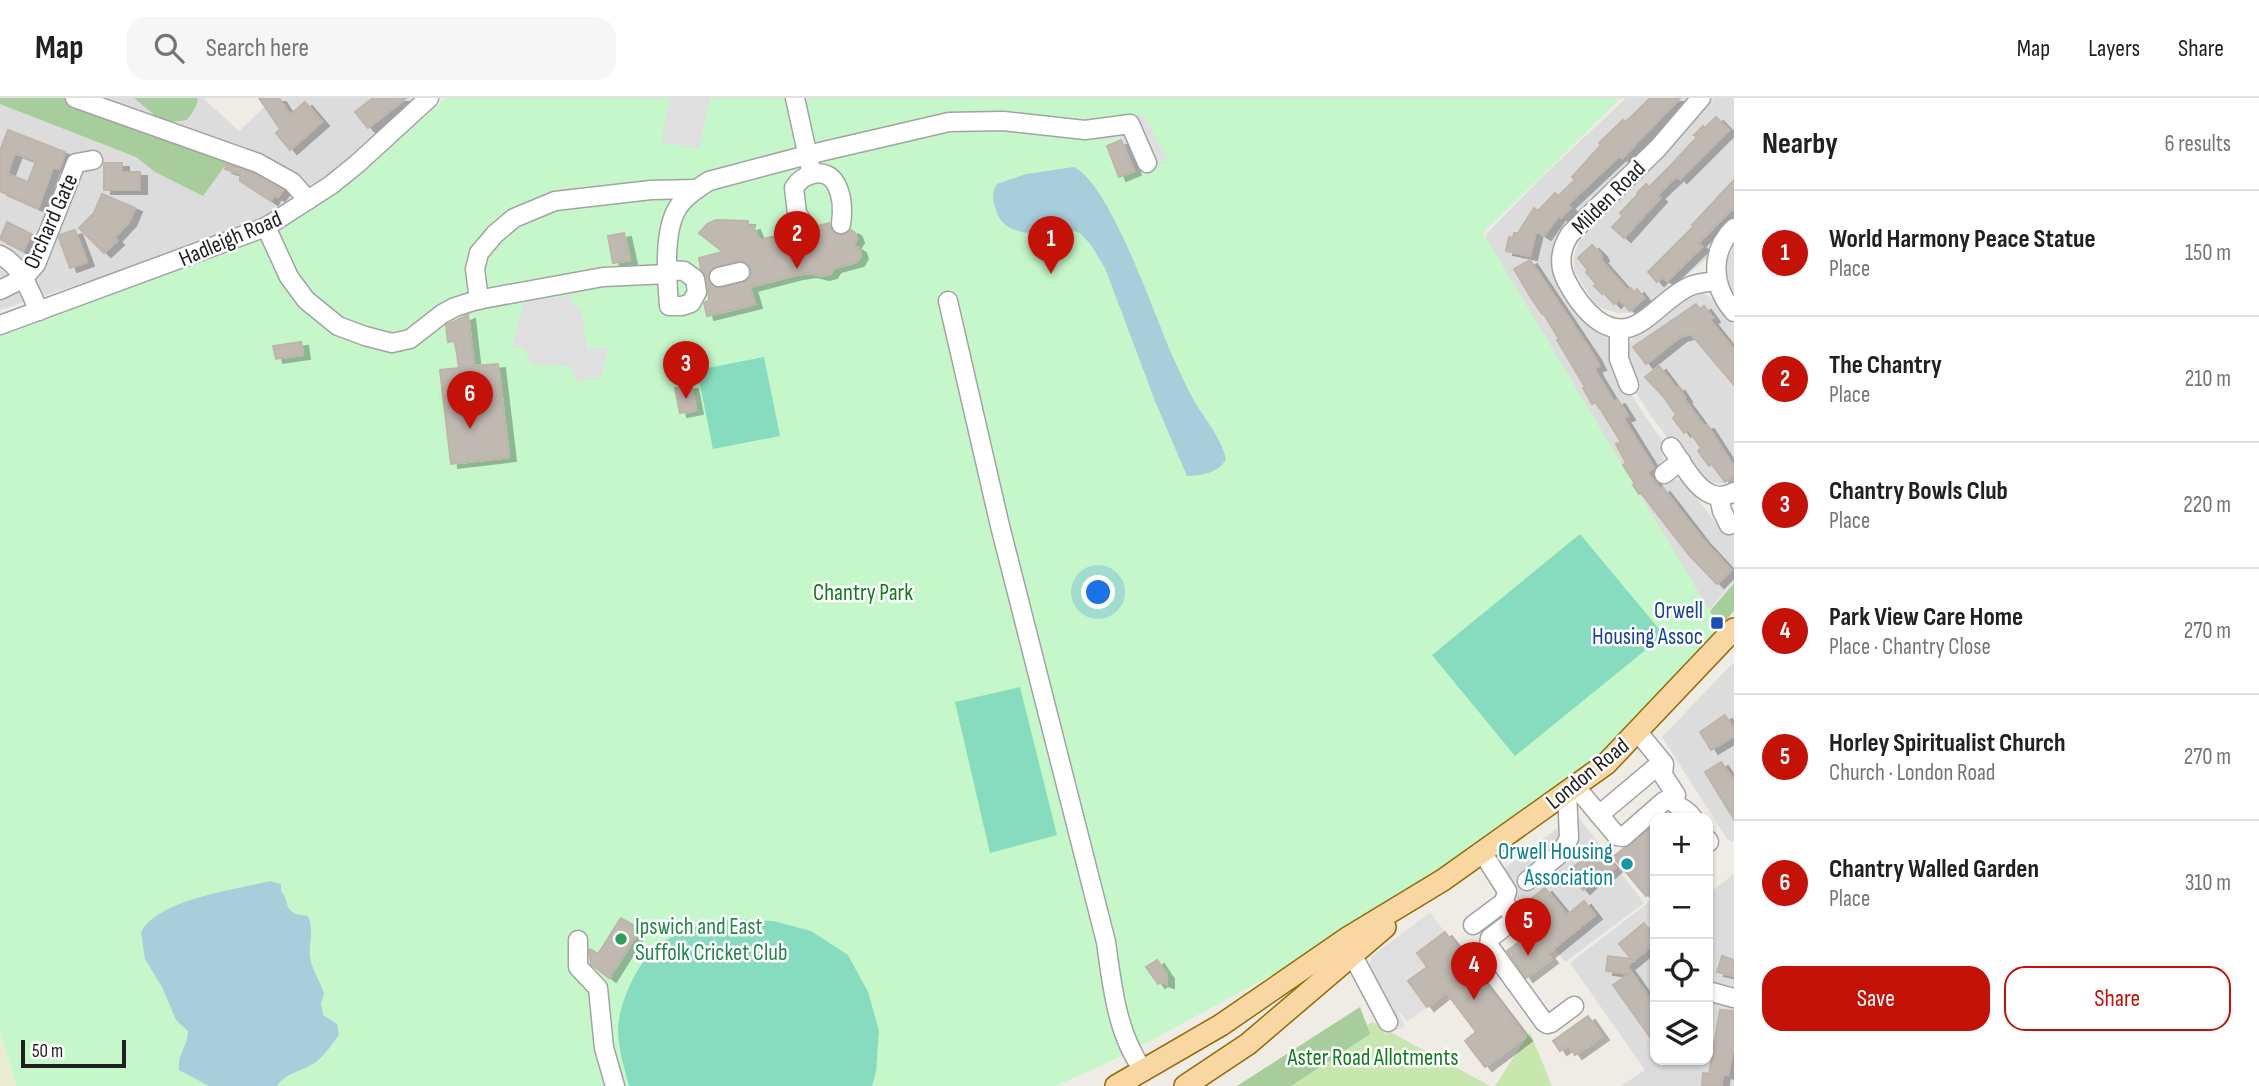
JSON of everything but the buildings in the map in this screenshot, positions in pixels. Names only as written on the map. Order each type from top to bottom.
[{"type":"main road","name":"London Road","points":[[1116,1086],[1246,1009],[1349,937],[1420,895],[1606,764],[1734,629]]},
{"type":"main road","name":"London Road","points":[[1185,1086],[1248,1044],[1353,956],[1420,895]]},
{"type":"street","points":[[75,98],[258,163],[292,183],[308,200]]},
{"type":"street","name":"Hadleigh Road","points":[[0,325],[266,227],[357,164],[429,98]]},
{"type":"street","points":[[795,98],[812,173]]},
{"type":"street","name":"Milden Road","points":[[1619,329],[1598,321],[1582,306],[1562,270],[1564,245],[1572,231],[1658,148],[1701,98]]},
{"type":"street","points":[[479,300],[475,270],[479,253],[495,234],[514,218],[555,201],[703,182],[948,122],[1003,121],[1084,130],[1130,124],[1147,163]]},
{"type":"street","name":"Orchard Gate","points":[[24,278],[36,264],[85,162]]},
{"type":"street","points":[[808,231],[797,213],[794,188],[801,178],[812,173],[827,175],[834,179],[838,186],[842,202],[841,224]]},
{"type":"street","points":[[703,182],[680,204],[669,234],[669,306],[691,303],[706,280]]},
{"type":"street","points":[[266,227],[289,277],[306,300],[338,326],[365,337],[392,343],[410,339],[455,307],[479,300],[603,277],[668,272],[689,273],[706,280],[740,272]]},
{"type":"street","points":[[1734,228],[1726,237],[1719,253],[1716,281],[1721,295],[1734,312]]},
{"type":"street","points":[[0,255],[12,261],[24,278],[39,311]]},
{"type":"street","points":[[0,290],[24,278]]},
{"type":"street","points":[[1629,385],[1619,359],[1619,329],[1633,327],[1643,321],[1687,288],[1716,281]]},
{"type":"street","points":[[948,301],[1000,526],[1106,942],[1114,995],[1128,1043],[1144,1071]]},
{"type":"street","points":[[1664,474],[1676,454],[1703,491],[1711,496],[1726,495],[1722,511],[1730,525]]},
{"type":"street","points":[[1571,789],[1617,836],[1623,837],[1663,802],[1676,795],[1662,775],[1664,764],[1637,731]]},
{"type":"street","points":[[1599,815],[1662,762]]},
{"type":"street","points":[[1527,881],[1561,853],[1569,838],[1571,789]]},
{"type":"street","points":[[1670,799],[1673,804],[1685,808],[1689,813]]},
{"type":"street","points":[[1473,925],[1504,902],[1507,891],[1482,852]]},
{"type":"street","points":[[1504,902],[1516,919],[1490,938],[1489,946],[1544,1022],[1551,1023],[1574,1006]]},
{"type":"street","points":[[578,940],[578,967],[598,988],[604,1048],[615,1086]]},
{"type":"street","points":[[1353,956],[1388,1021]]},
{"type":"street","points":[[1713,992],[1734,998]]},
{"type":"shaded area","points":[[0,98],[203,98],[239,131],[274,98],[417,98],[348,164],[303,189],[280,209],[243,231],[0,310]]},
{"type":"shaded area","points":[[670,98],[710,98],[699,149],[661,142]]},
{"type":"shaded area","points":[[1626,98],[1689,98],[1656,138],[1565,227],[1555,243],[1553,265],[1556,279],[1583,319],[1610,341],[1613,374],[1624,393],[1629,391],[1666,445],[1661,448],[1664,459],[1654,471],[1665,486],[1675,479],[1684,481],[1725,535],[1734,528],[1734,581],[1697,624],[1484,260],[1487,233]]},
{"type":"shaded area","points":[[1714,98],[1734,98],[1734,216],[1716,236],[1708,258],[1654,301],[1634,313],[1617,313],[1601,308],[1594,303],[1574,270],[1579,238],[1658,163]]},
{"type":"shaded area","points":[[1144,115],[1167,160],[1136,174],[1120,136],[1103,142],[1094,123]]},
{"type":"shaded area","points":[[1734,244],[1734,295],[1730,290],[1726,271],[1728,256]]},
{"type":"shaded area","points":[[1703,293],[1711,298],[1734,326],[1734,478],[1721,484],[1713,483],[1705,477],[1676,438],[1671,442],[1651,416],[1633,388],[1640,383],[1628,353],[1630,341],[1637,333],[1655,324],[1689,297]]},
{"type":"shaded area","points":[[572,295],[572,306],[581,307],[587,350],[608,347],[602,376],[577,382],[572,369],[566,366],[531,365],[523,346],[512,348],[524,302]]},
{"type":"shaded area","points":[[1734,662],[1734,842],[1727,839],[1713,813],[1710,813],[1662,737]]},
{"type":"shaded area","points":[[1576,814],[1644,903],[1565,962],[1498,873]]},
{"type":"shaded area","points":[[1734,874],[1734,1086],[1621,1086],[1645,1070],[1570,963],[1650,901],[1650,1065],[1713,1065],[1713,890]]},
{"type":"shaded area","points":[[1430,913],[1445,932],[1417,953],[1427,967],[1408,981],[1427,1007],[1407,1022],[1396,1007],[1405,1026],[1385,1035],[1355,975],[1370,964],[1371,957]]},
{"type":"green space","points":[[0,98],[63,98],[227,163],[203,196],[155,172],[136,157],[0,104]]},
{"type":"green space","points":[[134,98],[198,98],[187,120],[164,123]]},
{"type":"green space","name":"Chantry Park","points":[[445,98],[1621,98],[1483,233],[1726,638],[1606,764],[1420,895],[1126,1054],[1056,1086],[17,1086],[0,1032],[0,325],[251,243],[357,177]]},
{"type":"green space","points":[[764,357],[780,436],[713,449],[697,370]]},
{"type":"green space","points":[[1580,534],[1664,635],[1515,756],[1432,655]]},
{"type":"green space","points":[[1734,583],[1734,611],[1712,637],[1692,632]]},
{"type":"green space","points":[[1020,687],[1057,835],[990,853],[955,702]]},
{"type":"green space","points":[[733,920],[773,921],[811,931],[848,955],[868,992],[879,1031],[876,1072],[872,1086],[629,1086],[620,1050],[619,1018],[626,995],[650,953],[669,938],[704,924]]},
{"type":"green space","points":[[1360,1007],[1370,1034],[1291,1086],[1237,1086]]},
{"type":"green space","name":"Aster Road Allotments","points":[[1372,1022],[1490,1086],[1281,1086],[1283,1079]]},
{"type":"green space","points":[[0,1032],[17,1086],[0,1086]]},
{"type":"green space","name":"Aster Road Allotments","points":[[1530,1032],[1552,1086],[1495,1086]]},
{"type":"water","points":[[1074,167],[1088,178],[1116,223],[1172,355],[1197,405],[1222,446],[1226,459],[1215,470],[1187,476],[1155,401],[1105,268],[1091,245],[1080,233],[1074,231],[1018,231],[1008,227],[996,210],[993,197],[997,184],[1026,174]]},
{"type":"water","points":[[270,881],[281,884],[281,891],[291,911],[308,916],[311,927],[311,962],[324,994],[321,1003],[323,1015],[337,1024],[339,1035],[316,1062],[289,1075],[277,1086],[209,1086],[179,1070],[188,1031],[176,1020],[162,987],[145,959],[141,932],[150,921],[180,904]]},
{"type":"place","name":"The Chantry","points":[[797,269]]},
{"type":"place","name":"World Harmony Peace Statue","points":[[1051,274]]},
{"type":"place","name":"Chantry Bowls Club","points":[[686,399]]},
{"type":"place","name":"Chantry Walled Garden","points":[[470,429]]},
{"type":"place","name":"Orwell Housing Assoc","points":[[1717,623]]},
{"type":"place","name":"Orwell Housing Association","points":[[1627,864]]},
{"type":"place","name":"Ipswich and East Suffolk Cricket Club","points":[[621,939]]},
{"type":"place","name":"Horley Spiritualist Church","points":[[1528,956]]},
{"type":"place","name":"Park View Care Home","points":[[1474,1000]]}]
